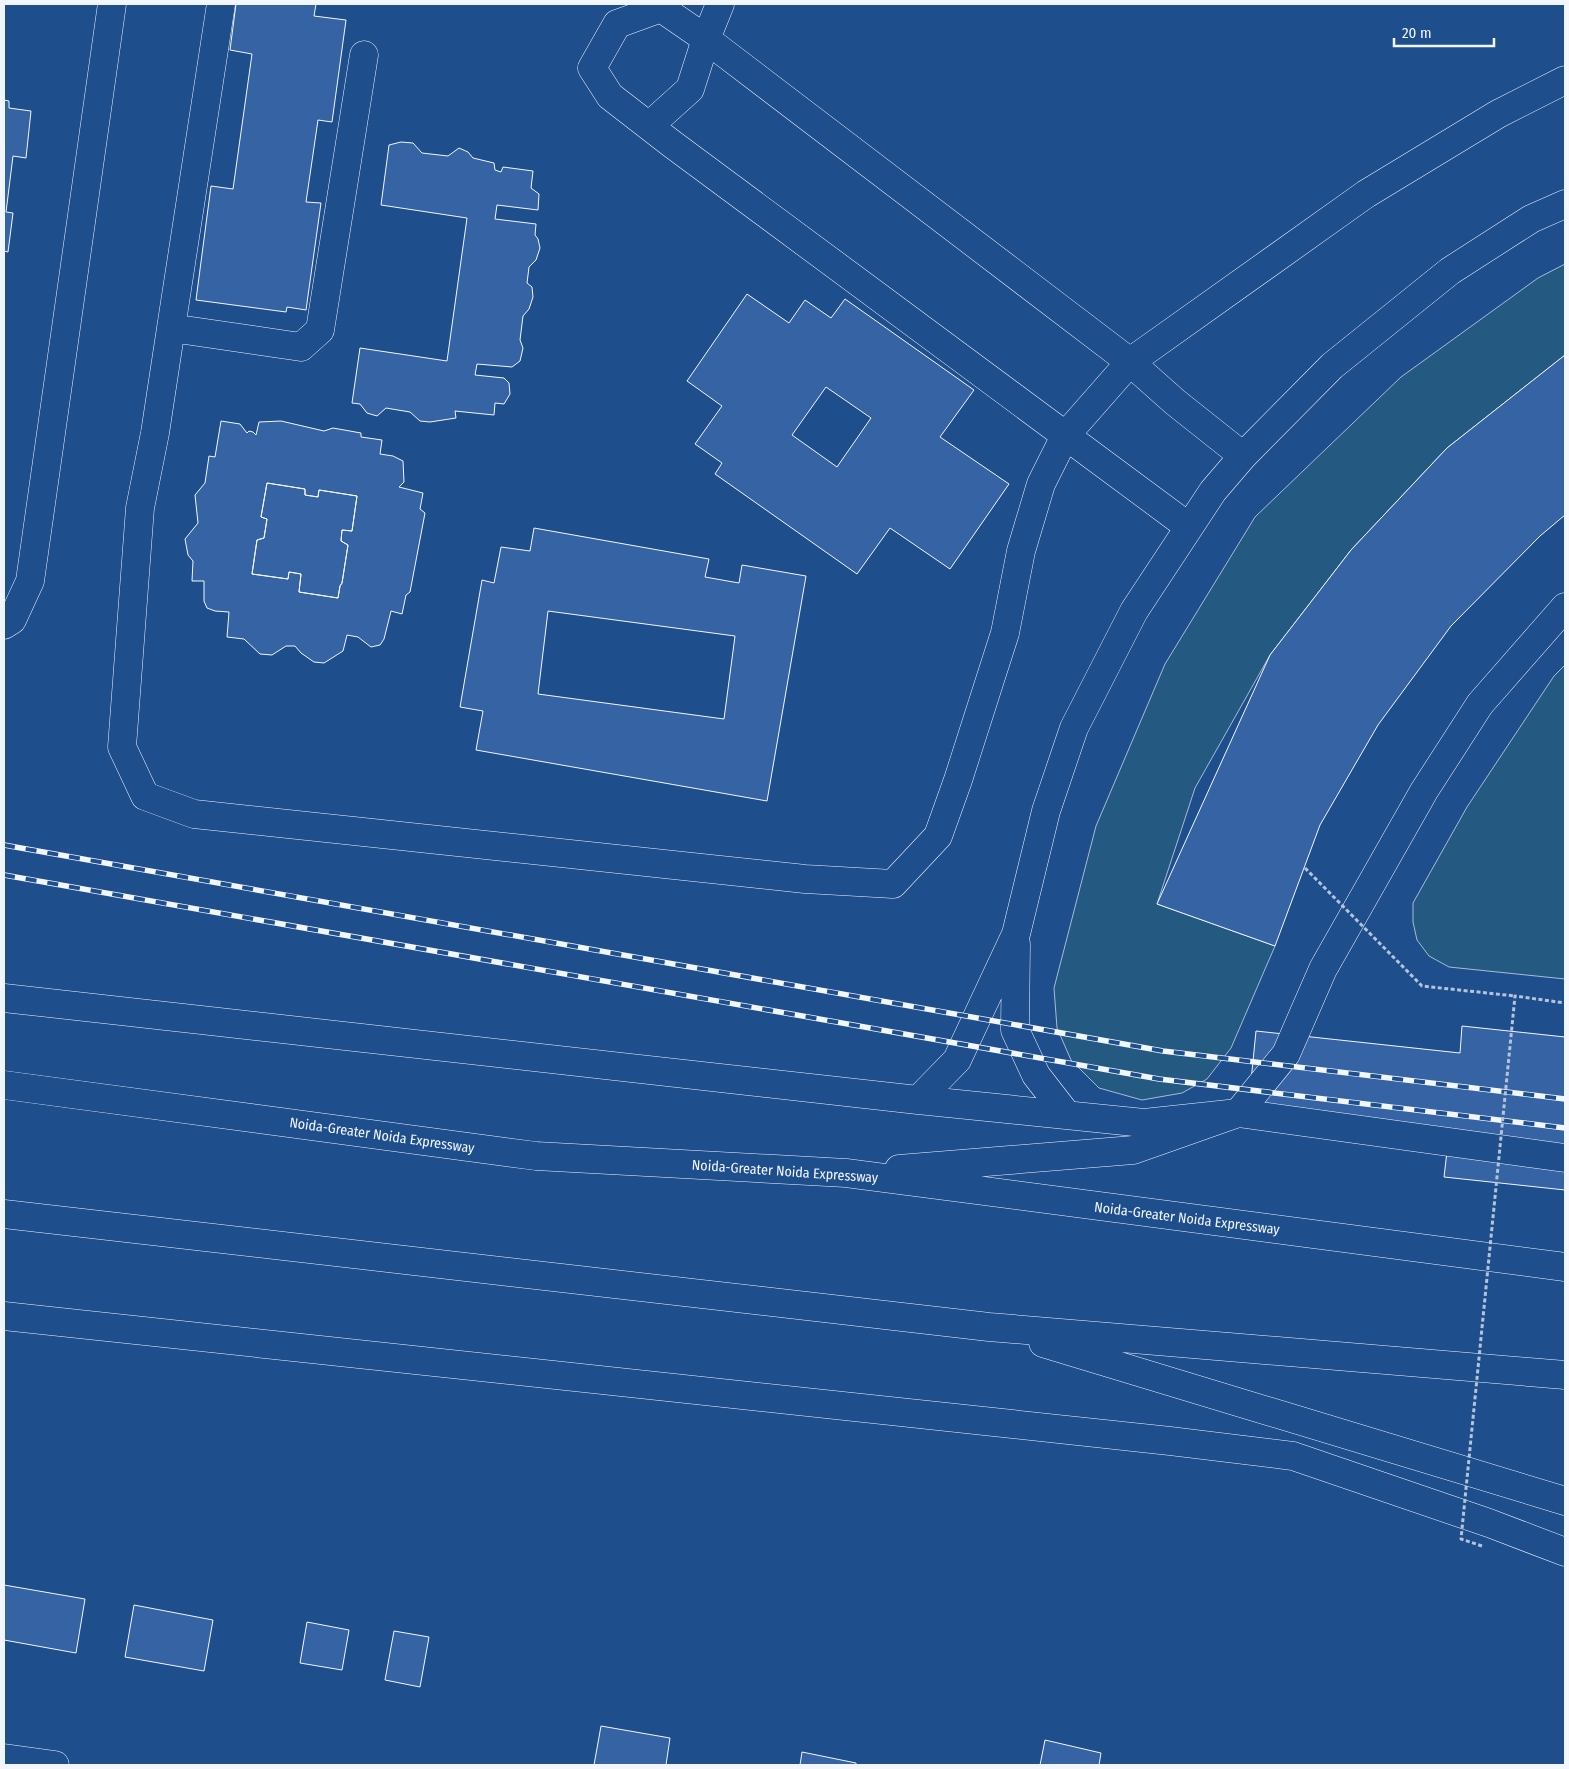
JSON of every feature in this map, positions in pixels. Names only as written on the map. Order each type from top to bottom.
[{"type":"main road","points":[[4,625],[12,620],[30,581],[112,4]]},
{"type":"main road","points":[[221,4],[161,394],[140,508],[122,747],[145,796],[194,814],[806,879],[892,884],[938,836],[1006,633],[1021,551],[1041,484],[1065,436],[1130,362],[1366,194],[1498,114],[1565,80]]},
{"type":"main road","points":[[650,126],[690,89],[706,39],[720,4]]},
{"type":"main road","points":[[1189,527],[610,96],[592,68],[617,24],[661,8],[706,39],[1130,362],[1175,402],[1243,456]]},
{"type":"main road","points":[[171,328],[301,347],[320,330],[364,55]]},
{"type":"main road","points":[[918,1100],[956,1060],[1016,934],[1046,811],[1074,728],[1134,611],[1213,491],[1243,456],[1332,366],[1450,271],[1531,219],[1565,204]]},
{"type":"main road","points":[[846,1173],[1133,1150],[1238,1113],[1286,1054],[1323,969],[1424,790],[1480,704],[1565,608]]},
{"type":"main road","points":[[1016,934],[1015,1030],[1036,1075],[1067,1114]]},
{"type":"main road","points":[[4,998],[918,1100],[1144,1123],[1238,1113],[1565,1158]]},
{"type":"main road","name":"Noida-Greater Noida Expressway","points":[[4,1085],[536,1156],[846,1173],[1565,1267]]},
{"type":"main road","points":[[4,1214],[989,1327],[1565,1375]]},
{"type":"main road","points":[[4,1316],[1170,1440],[1293,1456],[1489,1523],[1565,1552]]},
{"type":"main road","points":[[989,1327],[1565,1501]]},
{"type":"main road","points":[[4,1758],[55,1765]]},
{"type":"path","points":[[1305,868],[1422,986],[1565,1003]]},
{"type":"path","points":[[1482,1546],[1461,1539],[1515,996]]},
{"type":"shaded area","points":[[1565,264],[1565,355],[1447,448],[1351,550],[1270,655],[1195,788],[1157,904],[1275,946],[1231,1048],[1207,1079],[1182,1093],[1142,1100],[1099,1088],[1071,1060],[1057,1028],[1054,988],[1096,826],[1165,664],[1255,517],[1401,377],[1538,278]]},
{"type":"shaded area","points":[[1565,665],[1565,979],[1449,967],[1429,956],[1417,940],[1413,922],[1413,903],[1467,807],[1554,676]]},
{"type":"building","points":[[236,4],[316,4],[314,16],[346,20],[332,122],[318,120],[306,202],[321,203],[306,310],[287,307],[286,312],[196,300],[211,186],[233,189],[252,54],[230,50]]},
{"type":"building","points":[[4,100],[9,101],[9,108],[31,111],[26,158],[13,156],[6,212],[13,213],[8,252],[4,251]]},
{"type":"building","points":[[401,142],[413,143],[422,153],[448,156],[459,148],[468,152],[473,158],[494,163],[495,170],[501,172],[503,167],[533,171],[531,188],[539,194],[538,210],[497,205],[495,219],[536,224],[535,235],[540,248],[536,260],[529,267],[527,283],[532,287],[533,297],[529,309],[523,316],[520,340],[523,348],[520,361],[512,367],[477,364],[475,375],[504,378],[509,383],[510,394],[504,404],[495,403],[494,415],[455,411],[456,418],[430,422],[420,421],[410,412],[386,408],[377,416],[367,413],[360,404],[352,403],[360,348],[447,361],[467,218],[381,205],[389,145]]},
{"type":"building","points":[[747,294],[789,323],[805,300],[831,318],[845,299],[974,390],[940,437],[1009,484],[950,569],[890,528],[857,574],[715,474],[722,463],[695,444],[722,406],[687,381]],"holes":[[[826,387],[871,418],[837,467],[792,435]]]},
{"type":"building","points":[[1565,355],[1565,515],[1540,536],[1451,626],[1378,725],[1320,825],[1275,946],[1157,904],[1270,655],[1351,550],[1447,448]]},
{"type":"building","points":[[221,421],[240,424],[247,433],[249,431],[256,435],[259,422],[281,421],[324,431],[333,428],[361,433],[361,437],[382,440],[380,454],[393,456],[403,461],[404,482],[399,487],[423,493],[420,509],[425,513],[410,592],[406,595],[402,614],[391,611],[384,639],[380,645],[371,647],[358,637],[347,635],[343,651],[324,663],[314,662],[295,646],[286,646],[272,655],[260,654],[244,639],[227,637],[229,612],[215,611],[207,608],[204,601],[204,581],[192,581],[193,561],[188,555],[185,539],[198,523],[195,495],[205,483],[209,456],[215,457]],"holes":[[[267,483],[305,489],[305,495],[318,497],[319,490],[357,496],[352,531],[342,530],[341,541],[348,545],[338,598],[299,592],[301,574],[289,572],[288,579],[252,574],[257,540],[264,538],[267,519],[261,517]]]},
{"type":"building","points":[[267,483],[305,489],[305,495],[318,497],[319,490],[357,496],[352,531],[342,530],[341,541],[348,545],[338,598],[299,592],[301,574],[289,572],[288,579],[252,574],[257,540],[264,538],[267,519],[261,517]]},
{"type":"building","points":[[534,528],[709,559],[705,577],[739,583],[742,565],[806,576],[767,801],[476,750],[483,711],[460,707],[482,580],[494,583],[501,547],[530,551]],"holes":[[[548,611],[735,636],[724,719],[538,694]]]},
{"type":"building","points":[[1462,1026],[1565,1037],[1565,1190],[1444,1177],[1448,1143],[1247,1121],[1256,1031],[1460,1053]]},
{"type":"building","points":[[4,1585],[85,1599],[76,1653],[4,1640]]},
{"type":"building","points":[[134,1605],[213,1620],[204,1671],[125,1657]]},
{"type":"building","points":[[307,1622],[349,1630],[342,1670],[300,1663]]},
{"type":"building","points":[[394,1631],[429,1637],[420,1687],[385,1680]]},
{"type":"building","points":[[601,1726],[670,1738],[666,1765],[594,1765]]},
{"type":"building","points":[[1045,1740],[1101,1753],[1099,1765],[1040,1765]]},
{"type":"building","points":[[802,1752],[856,1763],[856,1765],[800,1765]]},
{"type":"railway","points":[[4,845],[1163,1051],[1565,1099]]},
{"type":"railway","points":[[4,875],[1159,1079],[1565,1128]]}]
